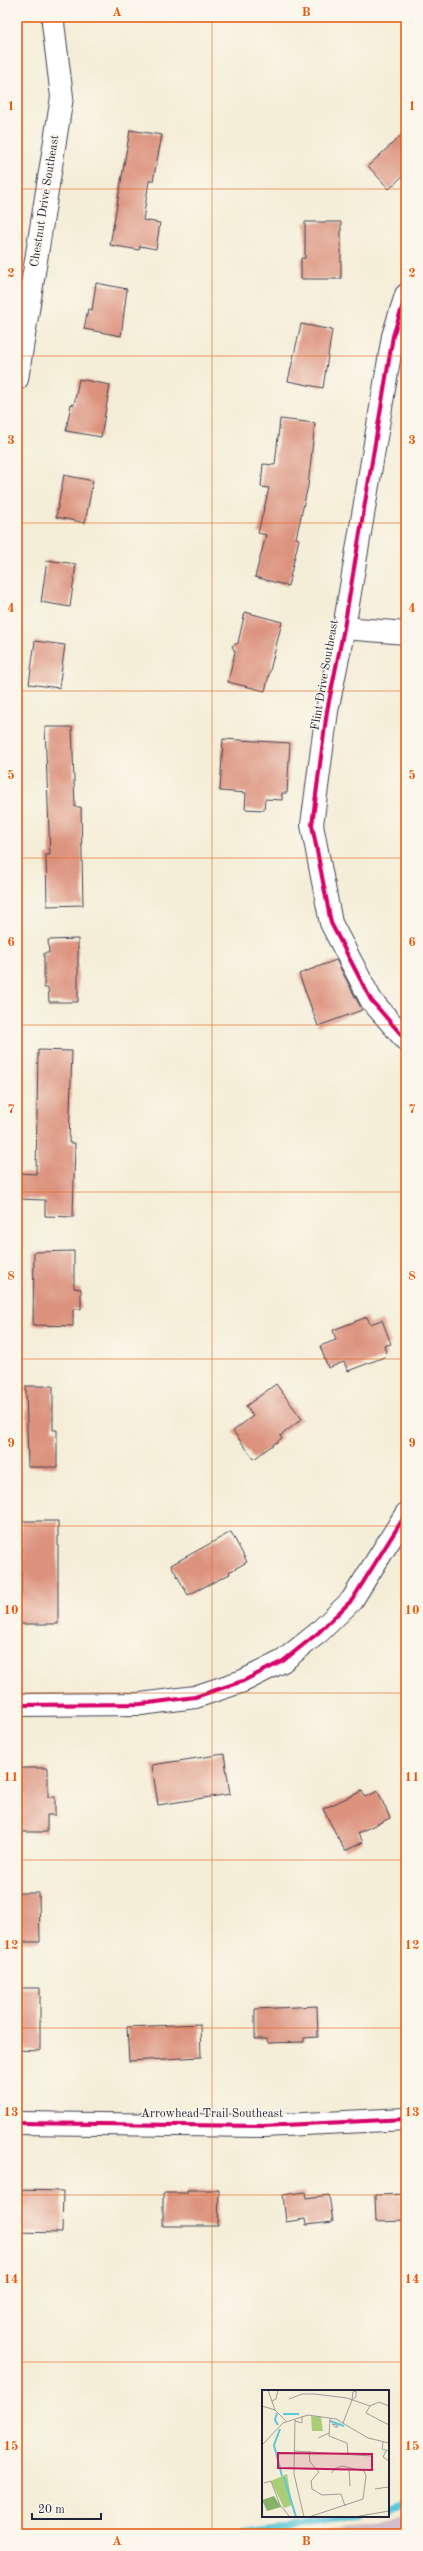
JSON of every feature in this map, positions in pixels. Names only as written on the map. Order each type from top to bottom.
[{"type":"street","name":"Chestnut Drive Southeast","points":[[17,379],[62,97],[53,22]]},
{"type":"street","name":"Flint Drive Southeast","points":[[406,295],[393,336],[344,628],[327,711],[312,825],[331,923],[371,1000],[406,1040]]},
{"type":"street","points":[[344,628],[406,633]]},
{"type":"street","points":[[17,1704],[141,1704],[195,1697],[243,1681],[283,1661],[318,1632],[352,1600],[406,1514]]},
{"type":"street","name":"Arrowhead Trail Southeast","points":[[17,2123],[263,2126],[406,2119]]},
{"type":"shaded area","points":[[404,2513],[406,2534],[326,2534]]},
{"type":"building","points":[[130,130],[162,135],[153,181],[149,181],[143,220],[160,223],[156,249],[140,246],[139,250],[110,245]]},
{"type":"building","points":[[406,131],[406,173],[389,189],[368,166]]},
{"type":"building","points":[[305,222],[341,222],[341,279],[301,279],[301,258],[305,258]]},
{"type":"building","points":[[96,283],[127,289],[121,336],[84,329],[88,309],[92,310]]},
{"type":"building","points":[[301,324],[332,330],[323,388],[288,381]]},
{"type":"building","points":[[79,379],[110,385],[101,437],[66,431],[71,404],[74,405]]},
{"type":"building","points":[[280,419],[315,423],[308,486],[296,538],[299,539],[288,586],[255,577],[266,535],[258,533],[269,488],[261,487],[263,464],[275,465]]},
{"type":"building","points":[[64,475],[93,481],[85,523],[56,517]]},
{"type":"building","points":[[47,560],[76,564],[70,607],[41,602]]},
{"type":"building","points":[[245,612],[282,622],[265,691],[228,682],[235,652],[232,646],[238,643]]},
{"type":"building","points":[[35,641],[65,645],[59,688],[29,684]]},
{"type":"building","points":[[45,727],[72,727],[75,807],[81,807],[83,905],[47,906],[46,855],[50,855]]},
{"type":"building","points":[[223,739],[290,743],[287,793],[282,793],[282,800],[265,799],[264,810],[245,809],[246,793],[220,791]]},
{"type":"building","points":[[78,939],[78,1002],[49,1002],[48,988],[44,988],[44,953],[49,953],[48,940]]},
{"type":"building","points":[[336,960],[362,1010],[318,1026],[299,974]]},
{"type":"building","points":[[38,1050],[72,1051],[69,1143],[75,1143],[73,1217],[45,1216],[45,1200],[17,1199],[17,1173],[36,1174]]},
{"type":"building","points":[[74,1251],[74,1288],[81,1289],[81,1309],[73,1309],[73,1326],[33,1325],[34,1252]]},
{"type":"building","points":[[367,1317],[370,1324],[382,1320],[391,1344],[384,1346],[387,1356],[348,1371],[344,1362],[328,1368],[320,1346],[336,1340],[333,1330]]},
{"type":"building","points":[[276,1384],[302,1419],[280,1436],[282,1438],[254,1459],[233,1431],[253,1416],[246,1406]]},
{"type":"building","points":[[26,1386],[53,1386],[53,1430],[57,1430],[57,1467],[28,1467]]},
{"type":"building","points":[[21,1521],[58,1521],[58,1624],[17,1624],[17,1595],[21,1595]]},
{"type":"building","points":[[231,1532],[247,1562],[229,1572],[230,1574],[188,1595],[171,1565]]},
{"type":"building","points":[[224,1754],[230,1794],[158,1805],[152,1765]]},
{"type":"building","points":[[17,1768],[48,1768],[48,1797],[55,1797],[55,1815],[47,1815],[47,1832],[17,1832]]},
{"type":"building","points":[[362,1791],[365,1797],[378,1791],[390,1818],[358,1833],[363,1842],[345,1851],[323,1809]]},
{"type":"building","points":[[17,1893],[39,1893],[40,1942],[17,1942]]},
{"type":"building","points":[[17,1988],[40,1988],[40,2051],[17,2050]]},
{"type":"building","points":[[317,2006],[318,2037],[304,2038],[304,2042],[268,2043],[267,2039],[255,2039],[255,2009]]},
{"type":"building","points":[[200,2024],[201,2057],[129,2061],[127,2027]]},
{"type":"building","points":[[17,2190],[63,2191],[62,2233],[17,2232]]},
{"type":"building","points":[[187,2190],[219,2190],[218,2226],[163,2226],[163,2193],[187,2193]]},
{"type":"building","points":[[305,2192],[306,2198],[329,2195],[333,2222],[306,2225],[305,2219],[286,2222],[283,2195]]},
{"type":"building","points":[[406,2194],[406,2221],[376,2222],[375,2195]]},
{"type":"waterway","points":[[389,2507],[406,2501]]},
{"type":"waterway","points":[[246,2534],[338,2521],[354,2517]]},
{"type":"cycle path","points":[[406,295],[393,336],[344,628],[327,711],[312,825],[331,923],[371,1000],[406,1040]]},
{"type":"cycle path","points":[[17,1705],[141,1704],[195,1697],[243,1681],[283,1661],[318,1633],[352,1600],[406,1514]]},
{"type":"cycle path","points":[[17,2123],[263,2126],[406,2119]]}]
